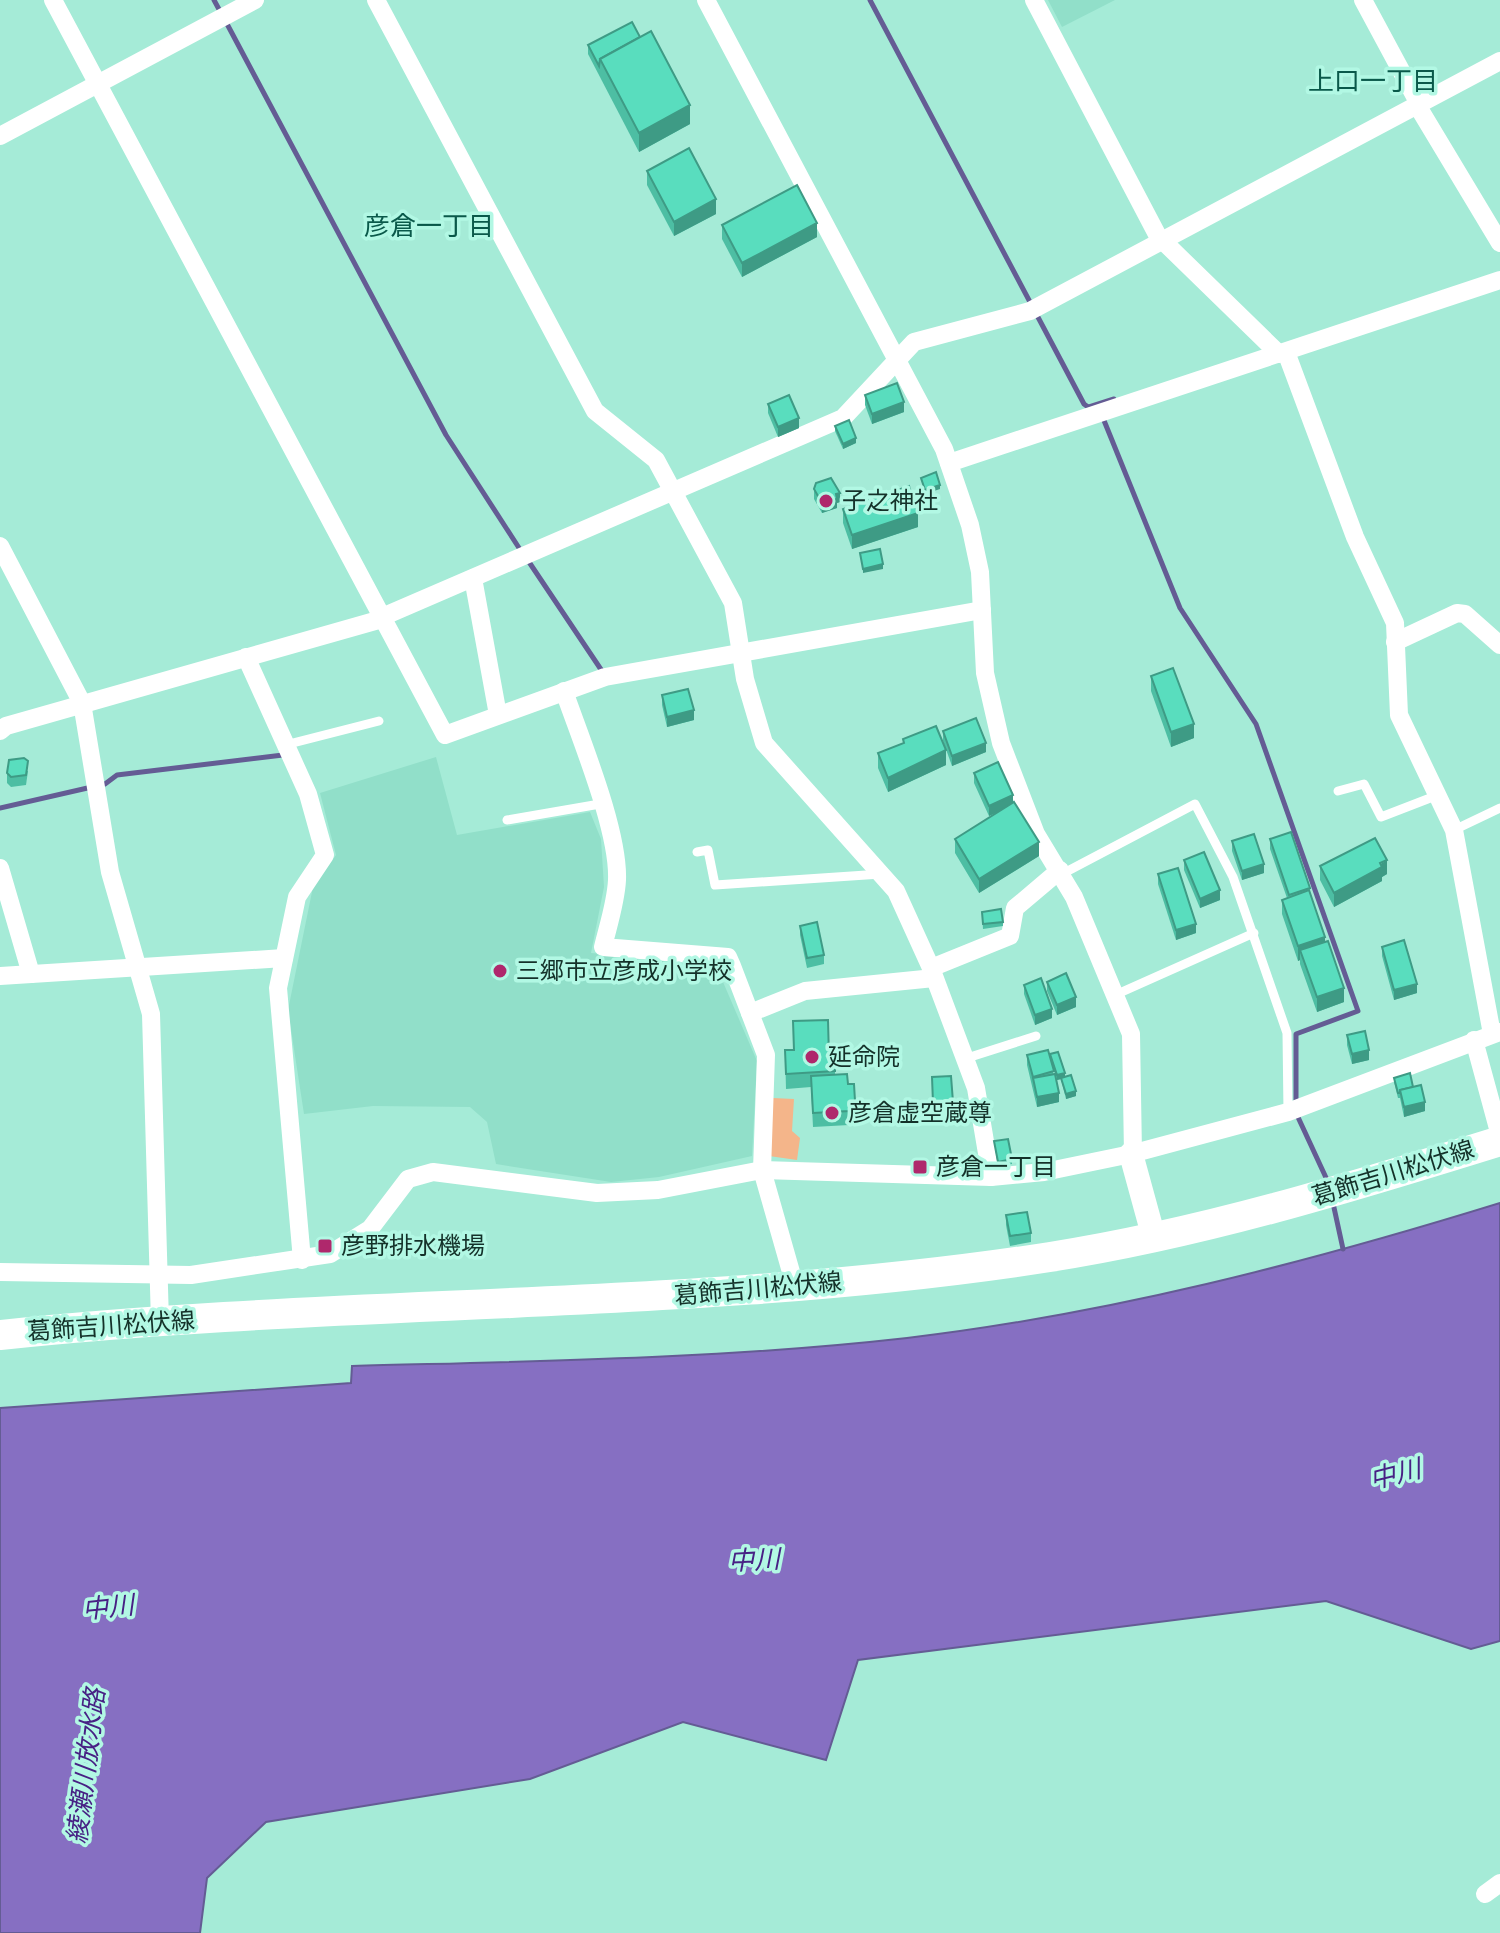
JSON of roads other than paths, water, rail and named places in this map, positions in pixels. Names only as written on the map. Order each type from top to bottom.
[{"type":"main road","name":"葛飾吉川松伏線","points":[[0,1335],[412,1305],[714,1295],[960,1269],[1154,1238],[1323,1195],[1500,1138]]},
{"type":"street","points":[[53,0],[445,735],[605,677],[982,610]]},
{"type":"street","points":[[0,136],[255,0]]},
{"type":"street","points":[[376,0],[595,411],[656,460],[733,603],[745,679],[764,743],[896,891],[932,973],[976,1088],[991,1177]]},
{"type":"street","points":[[706,0],[897,358],[949,463],[970,525],[980,572],[985,673],[994,719],[1036,834],[1061,872],[1131,1034],[1132,1154],[1154,1238]]},
{"type":"street","points":[[1034,0],[1162,241],[1282,353],[1355,537],[1395,623],[1399,715],[1454,830],[1489,1035],[1500,1138]]},
{"type":"street","points":[[1363,0],[1418,105],[1500,243]]},
{"type":"street","points":[[0,731],[82,703],[382,618],[843,418],[914,342],[1030,311],[1500,61]]},
{"type":"street","points":[[949,463],[1500,280]]},
{"type":"street","points":[[0,546],[82,703],[110,872],[139,966],[154,1038],[160,1322]]},
{"type":"street","points":[[473,578],[498,715]]},
{"type":"street","points":[[1395,642],[1457,613],[1465,614],[1500,645]]},
{"type":"street","points":[[246,657],[308,794],[325,855],[297,897],[278,988],[302,1260]]},
{"type":"street","points":[[564,691],[612,837],[617,883],[603,947],[728,957],[750,1013],[768,1066],[762,1170],[795,1286]]},
{"type":"street","points":[[0,868],[31,974]]},
{"type":"street","points":[[750,1013],[805,991],[932,973],[1010,936],[1015,908],[1061,872]]},
{"type":"street","points":[[0,976],[284,958]]},
{"type":"street","points":[[0,1272],[159,1276],[330,1254],[350,1244],[382,1216],[408,1179],[433,1172],[597,1193],[658,1190],[762,1170],[991,1177],[1044,1172],[1132,1154],[1288,1112],[1380,1080],[1489,1035]]},
{"type":"lane","points":[[285,745],[379,721]]},
{"type":"lane","points":[[1338,791],[1364,784],[1381,817],[1439,795]]},
{"type":"lane","points":[[507,820],[600,804]]},
{"type":"lane","points":[[1061,872],[1195,804],[1233,877],[1287,1033],[1288,1112]]},
{"type":"lane","points":[[1454,830],[1500,808]]},
{"type":"lane","points":[[697,852],[708,850],[715,885],[881,874]]},
{"type":"lane","points":[[1115,995],[1254,933]]},
{"type":"lane","points":[[964,1059],[1036,1036]]},
{"type":"water","points":[[1500,1203],[1500,1641],[1471,1649],[1326,1601],[858,1660],[826,1760],[683,1722],[530,1779],[266,1822],[207,1878],[200,1933],[0,1933],[0,1408],[351,1383],[352,1366],[768,1351],[983,1328],[1206,1284],[1354,1246]]},
{"type":"waterway","points":[[214,0],[221,13]]},
{"type":"waterway","points":[[870,0],[1084,404],[1092,410]]},
{"type":"waterway","points":[[226,22],[446,435],[521,551]]},
{"type":"waterway","points":[[1089,407],[1114,399]]},
{"type":"waterway","points":[[1103,418],[1180,608],[1256,724],[1358,1011],[1296,1034],[1296,1105]]},
{"type":"waterway","points":[[527,559],[602,671]]},
{"type":"waterway","points":[[0,808],[105,784],[117,775],[283,755]]},
{"type":"waterway","points":[[1297,1115],[1328,1182]]},
{"type":"waterway","points":[[1333,1203],[1343,1249]]},
{"type":"place","name":"子之神社","points":[[826,501]]},
{"type":"place","name":"三郷市立彦成小学校","points":[[500,971]]},
{"type":"place","name":"延命院","points":[[812,1057]]},
{"type":"place","name":"彦倉虚空蔵尊","points":[[832,1113]]},
{"type":"place","name":"彦倉一丁目","points":[[920,1167]]},
{"type":"place","name":"彦野排水機場","points":[[325,1246]]},
{"type":"district","name":"上口一丁目","points":[[1373,81]]},
{"type":"district","name":"彦倉一丁目","points":[[429,226]]},
{"type":"water label","name":"中川","points":[[1395,1474]]},
{"type":"water label","name":"中川","points":[[754,1560]]},
{"type":"water label","name":"中川","points":[[108,1607]]},
{"type":"water label","name":"綾瀬川放水路","points":[[86,1766]]}]
